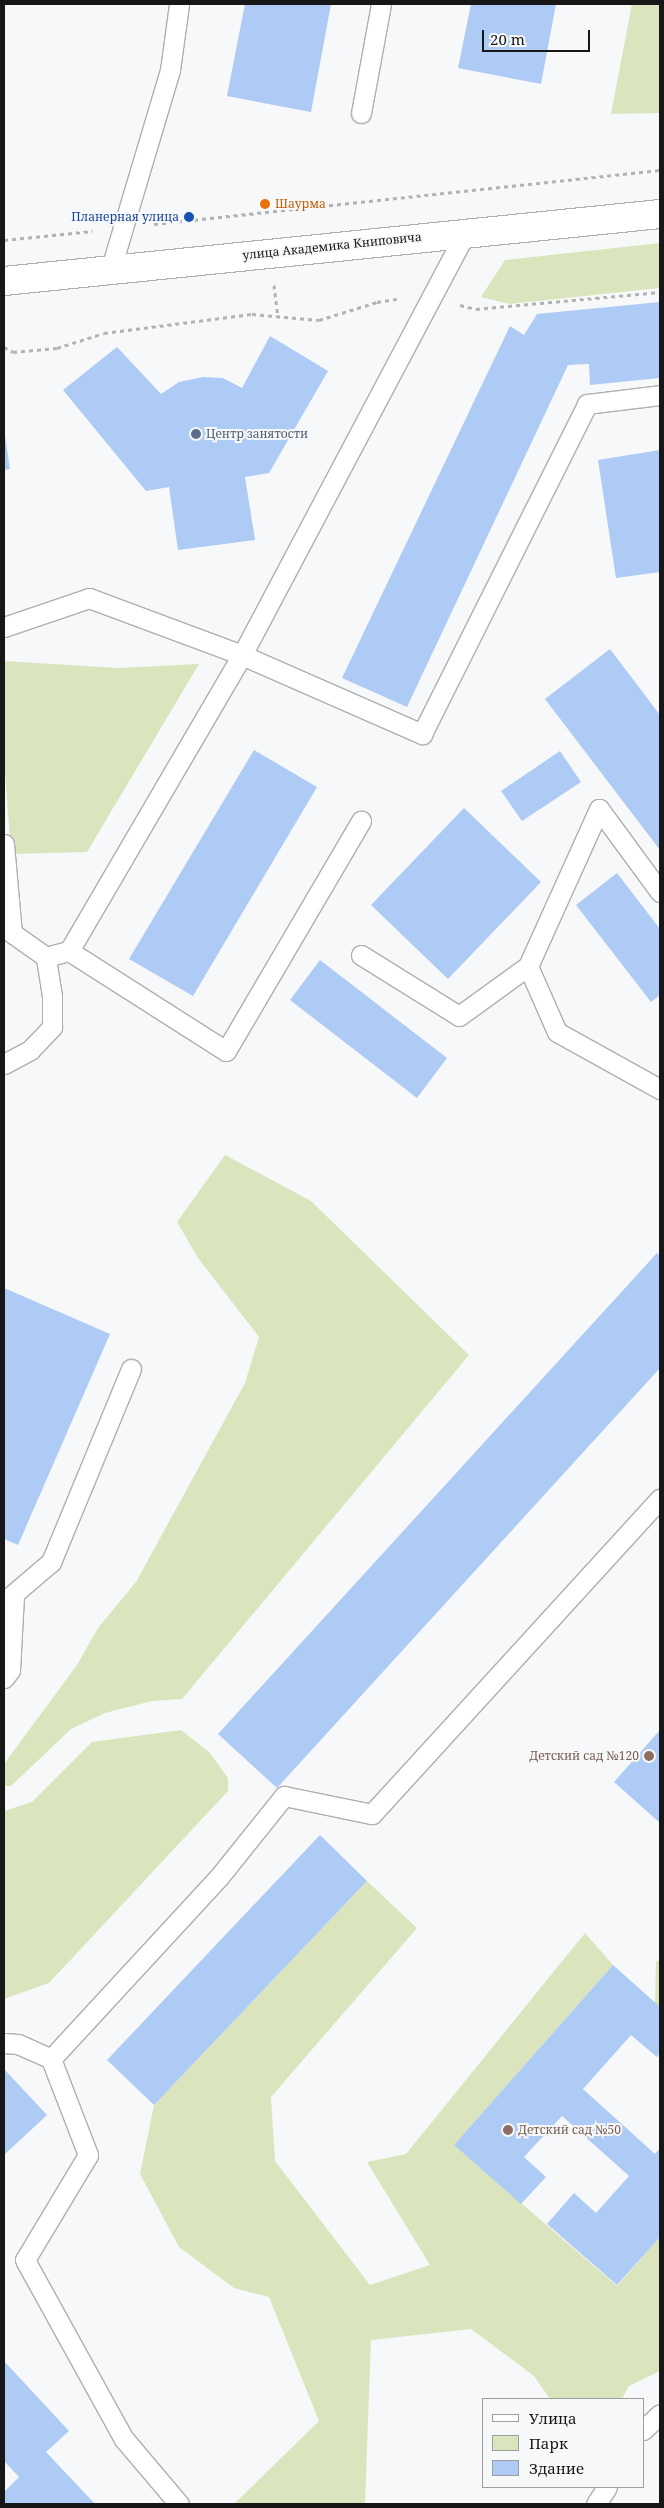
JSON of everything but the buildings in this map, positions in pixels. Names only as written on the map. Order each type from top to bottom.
[{"type":"main road","name":"улица Академика Книповича","points":[[4,281],[111,268],[660,214]]},
{"type":"lane","points":[[111,268],[170,70],[179,4]]},
{"type":"lane","points":[[361,113],[381,4]]},
{"type":"lane","points":[[46,957],[69,951],[242,655],[434,298],[466,232]]},
{"type":"lane","points":[[4,627],[88,598],[242,655],[422,734],[587,404],[660,395]]},
{"type":"lane","points":[[361,955],[459,1016],[528,966],[599,810],[660,892]]},
{"type":"lane","points":[[69,951],[226,1051],[361,821]]},
{"type":"lane","points":[[4,844],[12,933],[46,957],[52,996],[52,1027],[30,1050],[4,1064]]},
{"type":"lane","points":[[528,966],[557,1032],[660,1088]]},
{"type":"lane","points":[[4,1678],[10,1670],[9,1599],[51,1562],[131,1369]]},
{"type":"lane","points":[[51,2059],[219,1877],[284,1796],[372,1814],[660,1499]]},
{"type":"lane","points":[[4,2042],[18,2044],[51,2059],[88,2154],[25,2260],[124,2439],[179,2504]]},
{"type":"lane","points":[[644,2429],[660,2414]]},
{"type":"lane","points":[[596,2504],[606,2488]]},
{"type":"path","points":[[4,240],[660,170]]},
{"type":"path","points":[[4,347],[13,352],[57,348],[104,334],[252,314],[319,320],[378,302],[422,296],[476,309],[660,292]]},
{"type":"green space","points":[[632,4],[660,4],[660,113],[611,114]]},
{"type":"green space","points":[[660,243],[660,288],[510,304],[481,297],[505,260]]},
{"type":"green space","points":[[4,661],[118,668],[199,664],[87,852],[11,854],[4,757]]},
{"type":"green space","points":[[225,1155],[311,1201],[469,1355],[182,1699],[152,1701],[105,1713],[71,1729],[11,1786],[4,1786],[4,1764],[77,1665],[98,1628],[136,1582],[245,1383],[259,1337],[198,1258],[177,1222]]},
{"type":"green space","points":[[181,1730],[210,1753],[228,1778],[228,1791],[49,1983],[4,1999],[4,1811],[32,1802],[92,1742]]},
{"type":"green space","points":[[367,1881],[417,1928],[271,2097],[275,2161],[370,2285],[430,2265],[367,2162],[406,2154],[585,1933],[613,1965],[454,2145],[617,2286],[660,2237],[660,2371],[629,2386],[623,2398],[549,2398],[534,2376],[471,2329],[371,2340],[365,2504],[234,2504],[319,2421],[269,2297],[234,2288],[179,2247],[140,2174],[154,2105]]},
{"type":"green space","points":[[660,1959],[660,2008],[655,2003],[656,1962]]},
{"type":"place","name":"Шаурма","points":[[265,204]]},
{"type":"place","name":"Планерная улица","points":[[189,217]]},
{"type":"place","name":"Центр занятости","points":[[196,434]]},
{"type":"place","name":"Детский сад №120","points":[[649,1756]]},
{"type":"place","name":"Детский сад №50","points":[[508,2130]]}]
